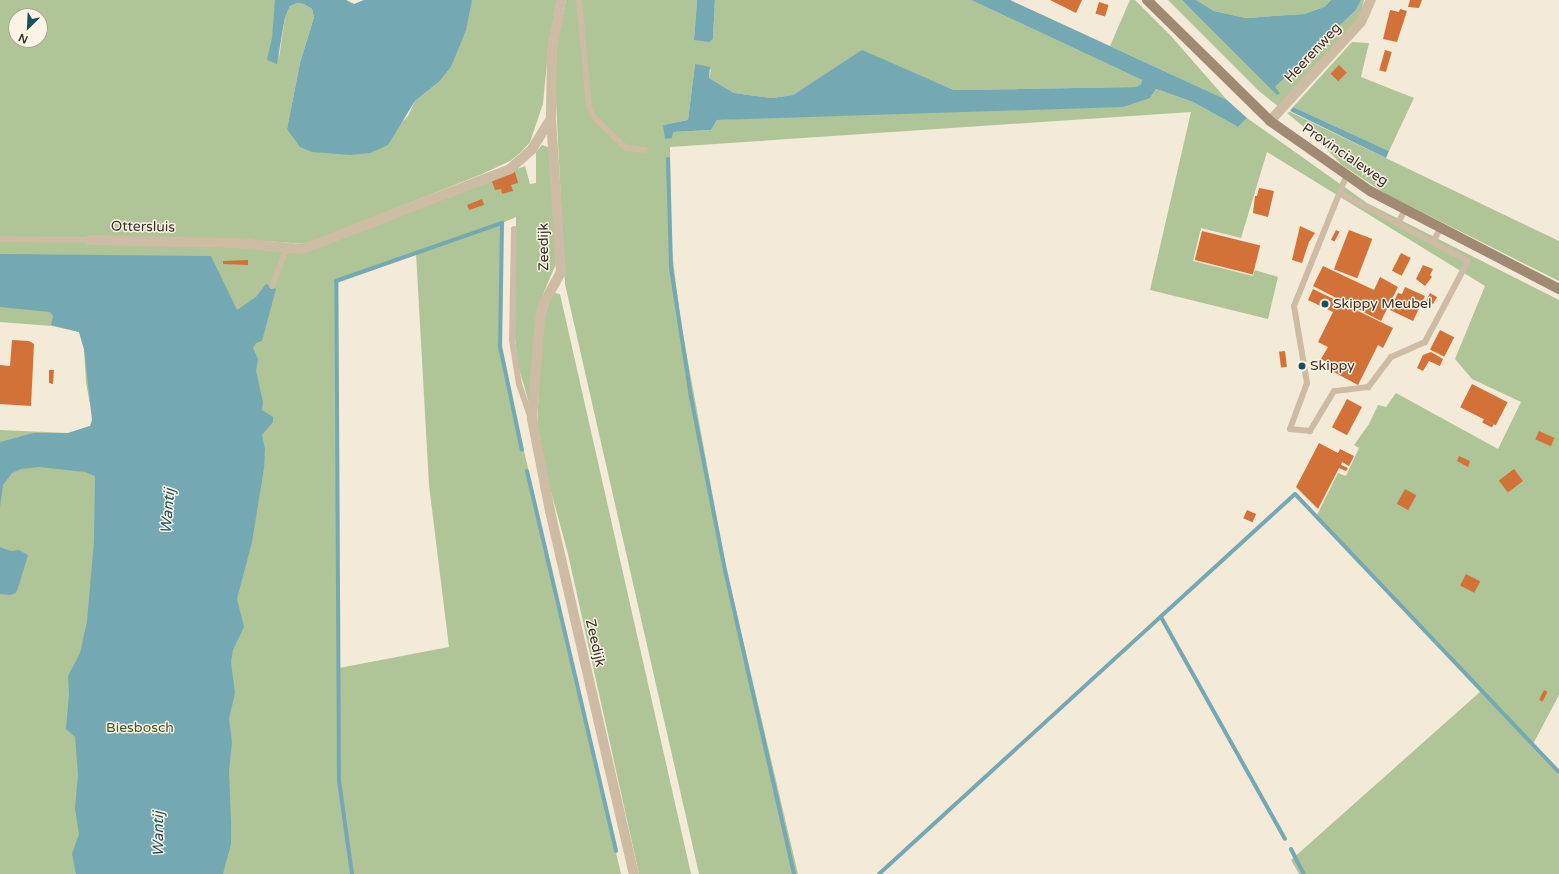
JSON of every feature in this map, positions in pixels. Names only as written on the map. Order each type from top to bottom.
[{"type":"main road","name":"Provincialeweg","points":[[1147,0],[1270,121],[1347,174],[1405,210],[1559,290]]},
{"type":"street","name":"Zeedijk","points":[[561,0],[552,51],[551,118],[561,272],[543,305],[540,319],[532,419],[550,511],[634,874]]},
{"type":"street","name":"Heerenweg","points":[[1270,121],[1362,22],[1371,0]]},
{"type":"street","points":[[286,249],[303,249],[510,169],[532,149],[551,118]]},
{"type":"street","name":"Ottersluis","points":[[89,240],[235,243],[286,249]]},
{"type":"lane","points":[[579,0],[589,106],[594,117],[612,137],[626,148],[645,150]]},
{"type":"lane","points":[[1340,193],[1468,260],[1425,342],[1391,357],[1368,388],[1334,392],[1310,431],[1290,429],[1307,383],[1294,306],[1347,174]]},
{"type":"lane","points":[[1398,223],[1405,210]]},
{"type":"lane","name":"Zeedijk","points":[[514,229],[512,340],[519,384],[532,419]]},
{"type":"lane","points":[[1433,242],[1440,229]]},
{"type":"lane","name":"Ottersluis","points":[[0,239],[89,240]]},
{"type":"lane","points":[[272,286],[286,249]]},
{"type":"green space","name":"Biesbosch","points":[[0,0],[275,0],[279,58],[285,17],[290,6],[297,3],[304,4],[312,9],[314,17],[300,63],[287,129],[398,126],[408,116],[415,101],[440,81],[451,67],[472,0],[558,0],[549,40],[543,104],[530,142],[521,152],[510,161],[482,174],[306,244],[265,241],[263,250],[297,253],[525,166],[530,184],[536,183],[536,152],[542,145],[551,148],[556,264],[540,301],[529,403],[518,365],[515,338],[516,217],[502,223],[500,346],[621,874],[0,874],[0,430],[68,433],[90,426],[93,420],[86,383],[84,349],[79,332],[52,326],[0,322]],"holes":[[[416,253],[429,485],[449,647],[339,668],[336,281]]]},
{"type":"green space","points":[[566,0],[697,0],[694,40],[713,39],[715,0],[971,0],[1142,80],[1141,84],[1136,87],[954,90],[862,51],[793,95],[772,98],[734,93],[709,78],[711,70],[695,64],[688,120],[663,125],[672,132],[711,130],[717,120],[1150,98],[1156,89],[1193,102],[1238,127],[1247,118],[1367,203],[1559,300],[1559,695],[1532,746],[1559,775],[1559,874],[1299,874],[1291,860],[1481,691],[1317,515],[1338,473],[1346,476],[1359,448],[1354,445],[1369,424],[1378,405],[1386,407],[1396,393],[1498,449],[1521,402],[1472,379],[1455,359],[1485,286],[1267,152],[1241,238],[1201,228],[1193,261],[1253,276],[1255,270],[1278,277],[1268,319],[1150,290],[1191,112],[670,147],[671,244],[681,324],[726,568],[798,874],[699,874],[565,284],[555,80],[557,45]]},
{"type":"green space","points":[[1130,0],[1135,0],[1171,36],[1227,100],[1110,46]]},
{"type":"green space","points":[[1168,0],[1182,0],[1275,87],[1356,10],[1361,0],[1364,0],[1359,22],[1279,107],[1259,91]]},
{"type":"green space","points":[[1196,0],[1331,0],[1324,7],[1304,14],[1246,18],[1214,11]]},
{"type":"green space","points":[[1352,42],[1369,43],[1361,77],[1414,98],[1389,151],[1293,107]]},
{"type":"green space","points":[[1290,112],[1559,241],[1559,281],[1386,194],[1342,165],[1311,133],[1287,113]]},
{"type":"green space","points":[[554,293],[560,294],[691,874],[639,874],[568,554],[539,447],[537,426],[542,328],[549,302]]},
{"type":"water","points":[[275,0],[346,0],[354,4],[364,0],[472,0],[466,30],[451,67],[440,81],[415,101],[388,145],[370,153],[350,155],[312,152],[300,147],[287,129],[300,63],[314,17],[312,9],[304,4],[297,3],[290,6],[285,17],[277,64],[267,60],[272,38]]},
{"type":"water","points":[[697,0],[715,0],[713,39],[709,42],[694,40]]},
{"type":"water","points":[[971,0],[1010,0],[1227,100],[1247,118],[1238,127],[1193,102],[1156,89],[1150,98],[1123,107],[717,120],[711,130],[673,132],[672,138],[665,139],[663,125],[688,120],[695,64],[710,67],[709,78],[734,93],[772,98],[793,95],[862,50],[954,90],[1136,87],[1141,84],[1142,80]]},
{"type":"water","points":[[1182,0],[1196,0],[1214,11],[1246,18],[1304,14],[1324,7],[1331,0],[1361,0],[1356,10],[1275,87],[1280,93],[1277,95]]},
{"type":"water","points":[[1293,107],[1389,151],[1386,158],[1290,111]]},
{"type":"water","name":"Wantij","points":[[0,254],[211,256],[237,310],[256,297],[266,284],[276,289],[262,341],[256,343],[253,348],[258,359],[256,371],[263,402],[262,410],[273,417],[273,422],[262,435],[265,449],[264,468],[252,542],[237,599],[244,627],[233,650],[231,662],[235,693],[229,719],[232,742],[229,771],[231,844],[223,874],[76,874],[72,854],[79,834],[75,808],[78,774],[75,737],[66,729],[69,694],[68,676],[80,653],[87,621],[94,541],[95,476],[85,472],[39,467],[21,469],[12,473],[3,485],[0,507],[0,442],[34,433],[68,433],[90,426],[92,420],[84,349],[79,332],[51,325],[53,316],[50,312],[0,307]]},
{"type":"water","points":[[0,547],[11,551],[19,550],[28,555],[16,593],[10,595],[0,594]]},
{"type":"building","points":[[1050,0],[1082,0],[1076,13]]},
{"type":"building","points":[[1410,0],[1422,0],[1419,8],[1408,7]]},
{"type":"building","points":[[1099,2],[1109,5],[1105,16],[1095,13]]},
{"type":"building","points":[[1400,9],[1407,11],[1397,42],[1383,39],[1390,10],[1399,12]]},
{"type":"building","points":[[1385,50],[1392,52],[1386,72],[1379,70]]},
{"type":"building","points":[[1339,65],[1347,73],[1338,81],[1331,73]]},
{"type":"building","points":[[515,172],[518,183],[511,185],[513,191],[502,194],[501,189],[495,190],[491,179]]},
{"type":"building","points":[[1259,188],[1274,191],[1268,217],[1253,213],[1255,196],[1257,196]]},
{"type":"building","points":[[482,199],[484,205],[469,210],[467,205]]},
{"type":"building","points":[[1300,226],[1315,233],[1309,242],[1302,263],[1292,260]]},
{"type":"building","points":[[1336,230],[1340,232],[1335,242],[1331,240]]},
{"type":"building","points":[[1349,230],[1372,239],[1357,278],[1334,269]]},
{"type":"building","points":[[1202,231],[1260,246],[1253,275],[1195,260]]},
{"type":"building","points":[[1401,253],[1411,258],[1402,276],[1392,271]]},
{"type":"building","points":[[248,260],[248,265],[223,264],[223,261]]},
{"type":"building","points":[[1423,265],[1433,269],[1430,275],[1432,277],[1425,286],[1416,279]]},
{"type":"building","points":[[1323,266],[1374,290],[1380,277],[1398,287],[1381,321],[1313,286]]},
{"type":"building","points":[[1405,287],[1425,296],[1413,321],[1390,310],[1398,293],[1402,294]]},
{"type":"building","points":[[1313,289],[1393,328],[1383,348],[1378,345],[1358,385],[1328,369],[1325,366],[1327,362],[1321,359],[1328,347],[1318,342],[1333,312],[1308,300]]},
{"type":"building","points":[[1430,293],[1437,297],[1433,304],[1426,301]]},
{"type":"building","points":[[1440,330],[1454,337],[1444,357],[1430,350]]},
{"type":"building","points":[[12,340],[29,341],[34,344],[31,406],[0,404],[0,365],[10,366]]},
{"type":"building","points":[[1285,351],[1287,367],[1281,368],[1279,352]]},
{"type":"building","points":[[1431,352],[1443,359],[1440,366],[1429,361],[1423,371],[1417,368],[1423,355]]},
{"type":"building","points":[[49,370],[54,370],[53,384],[49,383]]},
{"type":"building","points":[[1472,384],[1508,402],[1496,425],[1460,407]]},
{"type":"building","points":[[1347,399],[1362,407],[1347,435],[1332,427]]},
{"type":"building","points":[[1484,419],[1494,424],[1492,428],[1482,423]]},
{"type":"building","points":[[1539,431],[1555,438],[1551,446],[1535,439]]},
{"type":"building","points":[[1319,443],[1338,453],[1340,449],[1354,456],[1349,466],[1342,462],[1341,465],[1348,468],[1346,471],[1339,468],[1318,509],[1296,487]]},
{"type":"building","points":[[1459,456],[1470,461],[1468,467],[1457,461]]},
{"type":"building","points":[[1514,469],[1523,481],[1508,492],[1499,480]]},
{"type":"building","points":[[1405,489],[1416,495],[1408,510],[1397,504]]},
{"type":"building","points":[[1247,510],[1256,514],[1252,522],[1243,518]]},
{"type":"building","points":[[1466,574],[1480,581],[1474,593],[1460,586]]},
{"type":"building","points":[[1544,690],[1548,692],[1543,702],[1539,700]]},
{"type":"waterway","points":[[668,159],[671,268],[691,397],[725,570],[794,874]]},
{"type":"waterway","points":[[352,874],[339,780],[336,281],[502,223],[500,346],[522,450]]},
{"type":"waterway","points":[[527,471],[616,851]]},
{"type":"waterway","points":[[879,874],[1295,494],[1559,772]]},
{"type":"waterway","points":[[1161,617],[1285,839]]},
{"type":"waterway","points":[[1291,849],[1304,874]]},
{"type":"place","name":"Skippy Meubel","points":[[1325,304]]},
{"type":"place","name":"Skippy","points":[[1302,366]]}]
